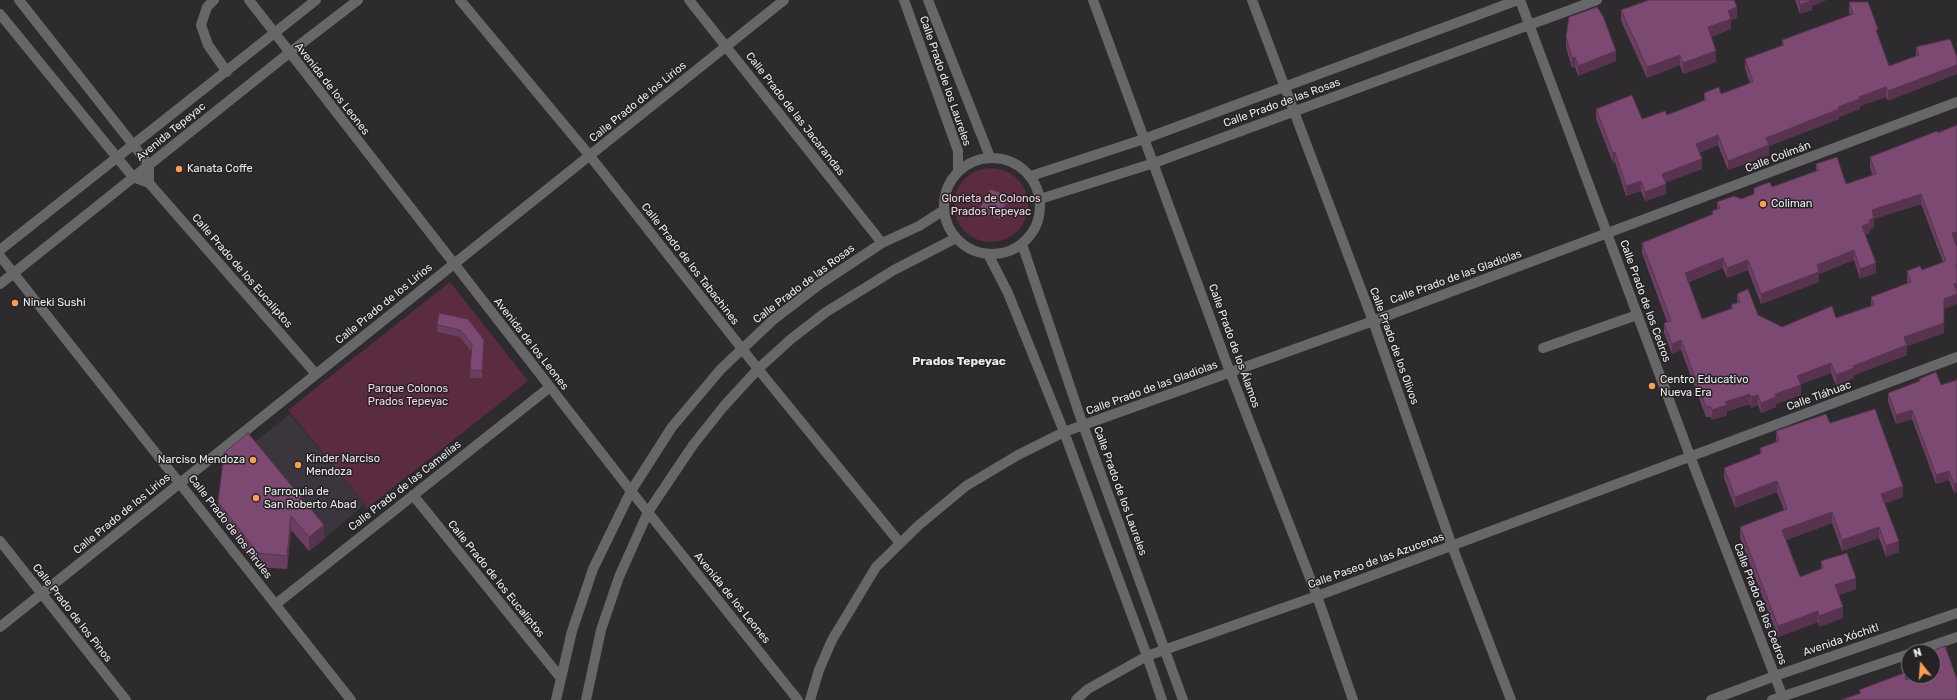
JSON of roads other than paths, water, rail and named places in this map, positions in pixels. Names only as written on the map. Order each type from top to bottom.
[{"type":"street","points":[[19,0],[149,165],[149,183]]},
{"type":"street","points":[[214,0],[206,7],[200,25],[208,44],[227,72]]},
{"type":"street","name":"Avenida de los Leones","points":[[249,0],[631,491],[798,700]]},
{"type":"street","name":"Avenida Tepeyac","points":[[0,250],[227,72],[316,0]]},
{"type":"street","name":"Avenida Tepeyac","points":[[0,284],[289,53],[358,0]]},
{"type":"street","name":"Calle Prado de los Tabachines","points":[[460,0],[590,156],[741,348],[900,543]]},
{"type":"street","name":"Calle Prado de las Jacarandas","points":[[689,0],[882,242]]},
{"type":"street","name":"Calle Prado de los Lirios","points":[[0,627],[784,0]]},
{"type":"street","name":"Calle Prado de los Laureles","points":[[904,0],[958,151],[958,171]]},
{"type":"street","name":"Calle Prado de los Laureles","points":[[928,0],[990,158]]},
{"type":"street","name":"Calle Prado de los Álamos","points":[[1093,0],[1230,372],[1317,596],[1353,700]]},
{"type":"street","name":"Calle Prado de los Olivos","points":[[1252,0],[1373,321],[1452,546],[1511,700]]},
{"type":"street","name":"Calle Prado de las Rosas","points":[[1031,176],[1144,139],[1519,0]]},
{"type":"street","name":"Calle Prado de los Cedros","points":[[1519,0],[1690,456],[1783,698]]},
{"type":"street","name":"Calle Prado de las Rosas","points":[[1040,199],[1154,163],[1597,0]]},
{"type":"street","name":"Calle Prado de los Eucaliptos","points":[[0,14],[133,177],[149,183],[316,374]]},
{"type":"street","name":"Calle Colimán","points":[[1607,234],[1957,102]]},
{"type":"street","points":[[990,158],[999,158],[1017,164],[1031,176],[1037,187],[1040,199],[1040,216],[1034,231],[1022,244],[1006,252],[988,254],[970,249],[956,238],[948,225],[944,210],[947,189],[958,171],[973,162],[990,158]]},
{"type":"street","name":"Calle Prado de las Rosas","points":[[556,700],[560,677],[572,631],[593,569],[631,491],[672,427],[721,368],[773,320],[820,284],[882,242],[919,226],[944,210]]},
{"type":"street","name":"Calle Prado de las Gladiolas","points":[[810,700],[819,670],[832,640],[876,567],[919,525],[966,486],[1018,455],[1064,432],[1373,321],[1607,234]]},
{"type":"street","points":[[586,700],[604,622],[619,577],[648,512],[692,445],[724,406],[758,369],[791,340],[850,296],[894,270],[956,238]]},
{"type":"street","name":"Calle Prado de los Laureles","points":[[1022,244],[1083,425],[1183,700]]},
{"type":"street","points":[[988,254],[1008,293],[1064,432],[1162,700]]},
{"type":"street","name":"Calle Prado de los Pirules","points":[[0,256],[351,700]]},
{"type":"street","points":[[1543,348],[1637,314]]},
{"type":"street","name":"Calle Tláhuac","points":[[1690,456],[1957,357]]},
{"type":"street","name":"Calle Prado de las Camelias","points":[[276,604],[550,387]]},
{"type":"street","name":"Calle Paseo de las Azucenas","points":[[1076,700],[1088,689],[1147,656],[1317,596],[1690,456]]},
{"type":"street","name":"Calle Prado de los Eucaliptos","points":[[413,495],[560,677]]},
{"type":"street","name":"Calle Prado de los Pinos","points":[[0,541],[126,700]]},
{"type":"street","name":"Avenida Xóchitl","points":[[1711,700],[1775,676],[1957,613]]},
{"type":"street","points":[[1937,644],[1957,637]]},
{"type":"street","points":[[1772,700],[1783,698],[1901,657]]},
{"type":"place","name":"Kanata Coffe","points":[[179,169]]},
{"type":"place","name":"Coliman","points":[[1763,204]]},
{"type":"place","name":"Nineki Sushi","points":[[15,303]]},
{"type":"place","name":"Centro Educativo Nueva Era","points":[[1652,386]]},
{"type":"place","name":"Narciso Mendoza","points":[[253,460]]},
{"type":"place","name":"Kinder Narciso Mendoza","points":[[298,465]]},
{"type":"place","name":"Parroquia de San Roberto Abad","points":[[256,498]]},
{"type":"district","name":"Prados Tepeyac","points":[[959,362]]},
{"type":"park label","name":"Glorieta de Colonos Prados Tepeyac","points":[[991,205]]},
{"type":"park label","name":"Parque Colonos Prados Tepeyac","points":[[408,395]]}]
